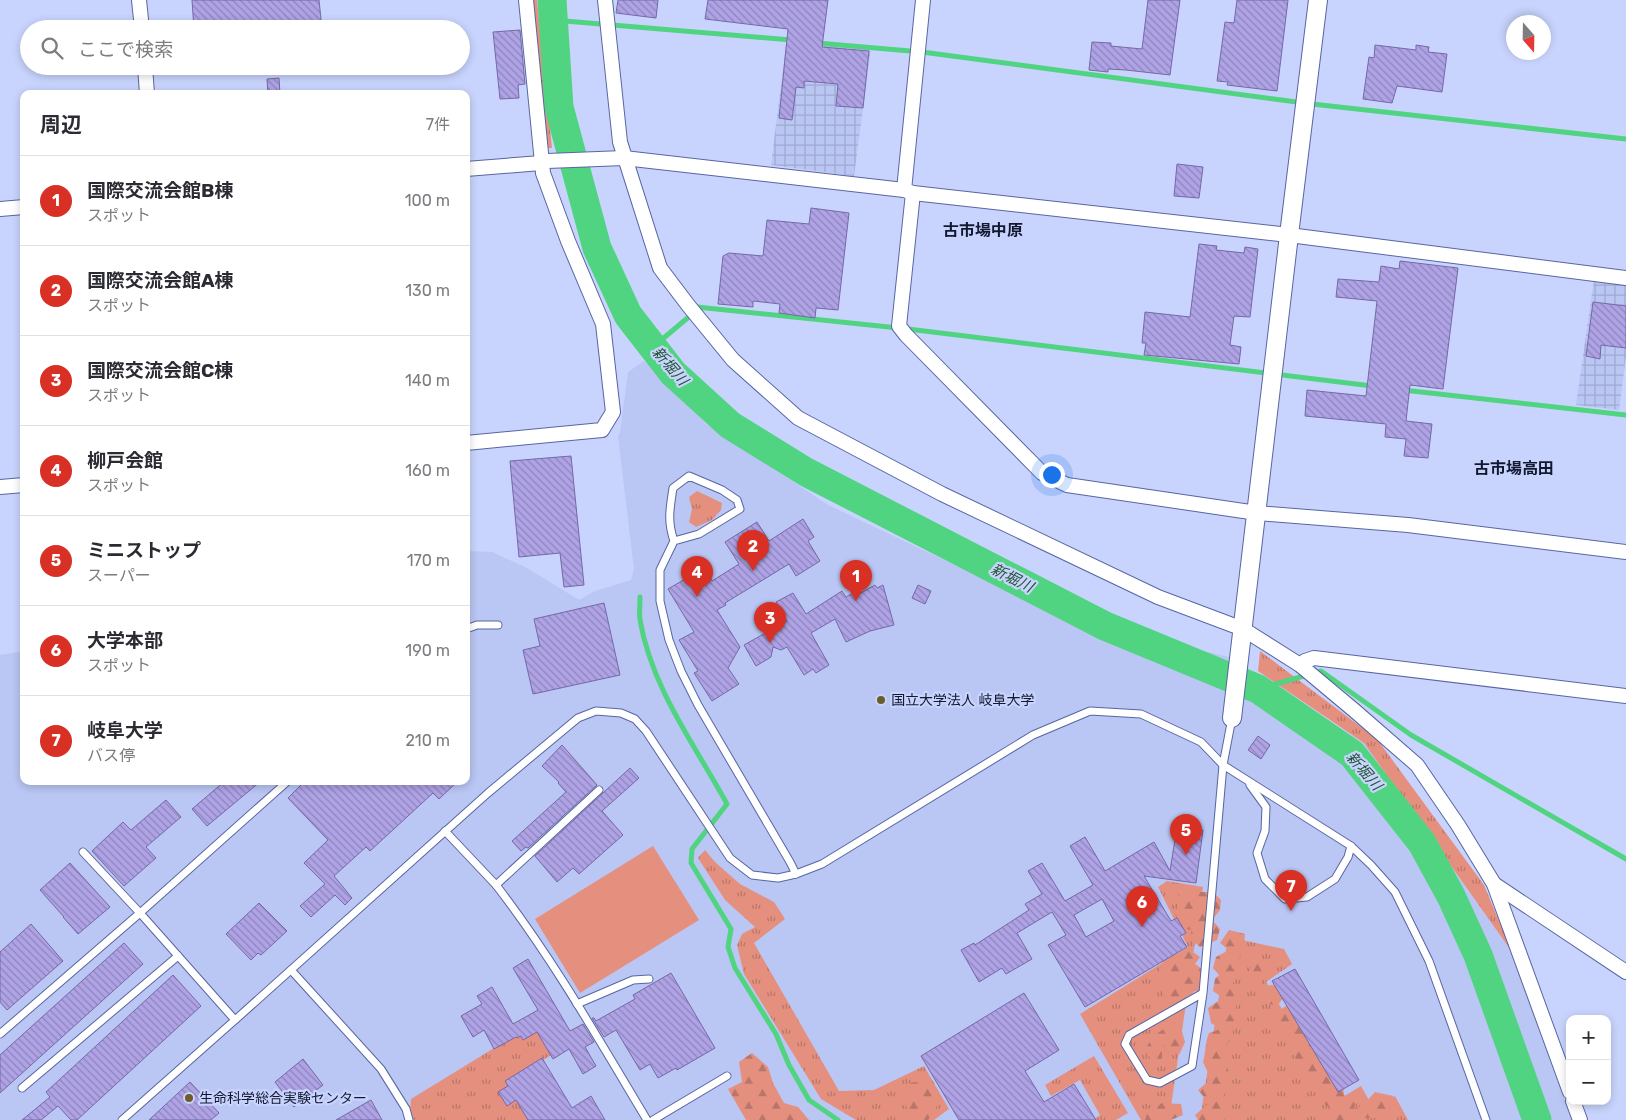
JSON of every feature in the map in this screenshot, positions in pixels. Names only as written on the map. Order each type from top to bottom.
[{"type":"street","points":[[139,0],[141,20]]},
{"type":"street","points":[[470,443],[602,430],[613,412],[602,324],[568,241],[543,172],[544,162],[526,0]]},
{"type":"street","points":[[605,0],[620,142],[620,158],[660,268],[734,360],[798,418],[942,494],[1158,597],[1242,633],[1300,665],[1356,711],[1417,765],[1458,825],[1494,884],[1566,1081]]},
{"type":"street","points":[[923,0],[900,326],[906,335],[1042,473],[1067,485],[1257,513],[1408,525],[1626,552]]},
{"type":"street","points":[[1232,718],[1318,0]]},
{"type":"street","points":[[146,75],[147,90]]},
{"type":"street","points":[[470,169],[620,158],[1289,235],[1626,278]]},
{"type":"street","points":[[0,209],[20,207]]},
{"type":"street","points":[[0,487],[20,485]]},
{"type":"street","points":[[1300,665],[1314,658],[1626,696]]},
{"type":"street","points":[[1494,884],[1626,972]]},
{"type":"street","points":[[1574,1105],[1580,1120]]},
{"type":"lane","points":[[674,541],[699,534],[740,509],[737,500],[722,490],[689,476],[674,488],[669,514],[670,529],[674,541],[660,570],[660,601],[669,640],[681,671],[698,705],[796,874]]},
{"type":"lane","points":[[470,628],[498,625]]},
{"type":"lane","points":[[122,1120],[488,793],[578,718],[596,711],[621,713],[635,720],[646,731],[730,858],[752,875],[778,878],[796,874],[822,864],[1033,735],[1090,711],[1142,714],[1201,742],[1223,765],[1351,846],[1371,865],[1395,892],[1429,961],[1486,1120]]},
{"type":"lane","points":[[1203,993],[1129,1035],[1125,1044],[1147,1080],[1160,1083],[1192,1066],[1203,993],[1223,765],[1232,718]]},
{"type":"lane","points":[[1247,781],[1266,807],[1265,831],[1257,853],[1266,879],[1285,899],[1307,897],[1335,879],[1348,857],[1351,846]]},
{"type":"lane","points":[[0,1034],[140,913],[281,785]]},
{"type":"lane","points":[[496,885],[599,790]]},
{"type":"lane","points":[[445,831],[496,885],[526,925],[577,1004],[647,1120]]},
{"type":"lane","points":[[83,852],[235,1020]]},
{"type":"lane","points":[[22,1088],[178,956]]},
{"type":"lane","points":[[291,970],[382,1068],[406,1109],[409,1120]]},
{"type":"lane","points":[[577,1004],[633,980],[649,979]]},
{"type":"lane","points":[[653,1120],[727,1076]]},
{"type":"shaded area","points":[[787,37],[871,48],[854,176],[771,165]]},
{"type":"shaded area","points":[[1594,279],[1626,282],[1626,356],[1619,410],[1576,405]]},
{"type":"shaded area","name":"国立大学法人 岐阜大学","points":[[644,361],[655,369],[706,424],[828,505],[1069,619],[1229,657],[1364,743],[1512,952],[1572,1120],[0,1120],[0,655],[20,652],[20,785],[470,785],[470,551],[492,552],[527,568],[579,600],[595,591],[631,580],[634,569],[618,436],[628,372]]},
{"type":"green space","points":[[532,0],[537,0],[552,148],[547,148]]},
{"type":"green space","points":[[697,491],[722,503],[721,510],[712,520],[696,527],[689,522],[692,509],[689,497]]},
{"type":"green space","points":[[1260,651],[1377,739],[1484,885],[1512,952],[1364,743],[1258,671]]},
{"type":"green space","points":[[653,846],[699,920],[580,993],[535,919]]},
{"type":"green space","points":[[705,850],[715,862],[740,884],[774,902],[785,919],[754,943],[839,1091],[874,1090],[924,1066],[949,1109],[934,1120],[856,1120],[821,1099],[744,974],[737,945],[742,934],[755,927],[725,900],[698,858]]},
{"type":"green space","points":[[1167,881],[1203,887],[1169,1120],[1141,1120],[1080,1014],[1188,947],[1158,887]]},
{"type":"green space","points":[[1194,885],[1199,892],[1213,892],[1221,900],[1220,910],[1212,920],[1220,929],[1217,940],[1200,947],[1189,938],[1192,930],[1181,928],[1175,914],[1180,902],[1177,891]]},
{"type":"green space","points":[[1229,930],[1245,934],[1244,946],[1240,956],[1242,972],[1232,984],[1239,999],[1234,1012],[1235,1024],[1230,1040],[1222,1051],[1232,1082],[1222,1098],[1228,1116],[1224,1120],[1198,1120],[1195,1115],[1209,1103],[1198,1090],[1211,1079],[1203,1062],[1207,1040],[1209,1033],[1221,1029],[1211,1023],[1208,1008],[1223,998],[1213,991],[1215,979],[1219,975],[1213,968],[1216,957],[1229,950],[1220,943]]},
{"type":"green space","points":[[1228,937],[1284,949],[1292,964],[1266,982],[1336,1101],[1361,1086],[1374,1109],[1395,1096],[1408,1120],[1200,1120]]},
{"type":"green space","points":[[1190,950],[1200,957],[1195,964],[1205,975],[1206,991],[1195,991],[1180,1005],[1168,1004],[1162,992],[1180,974],[1159,971],[1165,957]]},
{"type":"green space","points":[[1253,959],[1268,963],[1273,973],[1269,980],[1255,980],[1250,971]]},
{"type":"green space","points":[[1280,984],[1286,994],[1278,1005],[1267,1004],[1264,986]]},
{"type":"green space","points":[[1289,1004],[1343,1086],[1344,1095],[1355,1103],[1354,1110],[1365,1103],[1375,1092],[1393,1096],[1391,1106],[1382,1118],[1334,1120],[1336,1111],[1325,1105],[1325,1095],[1313,1086],[1304,1063],[1294,1057],[1292,1034],[1279,1031],[1276,1015]]},
{"type":"green space","points":[[538,1021],[556,1052],[507,1082],[529,1120],[414,1120],[410,1113],[411,1099]]},
{"type":"green space","points":[[1174,1023],[1181,1028],[1185,1042],[1179,1055],[1163,1045],[1161,1065],[1153,1066],[1146,1048],[1158,1033]]},
{"type":"green space","points":[[752,1053],[768,1067],[773,1083],[784,1103],[798,1107],[809,1120],[746,1120],[728,1089],[742,1082],[739,1062]]},
{"type":"green space","points":[[1094,1056],[1128,1113],[1116,1120],[1093,1120],[1100,1115],[1080,1080],[1051,1096],[1045,1085]]},
{"type":"green space","points":[[927,1081],[941,1099],[928,1120],[912,1120],[904,1101],[908,1083]]},
{"type":"green space","points":[[1162,1103],[1181,1104],[1183,1115],[1171,1120],[1145,1120],[1147,1113]]},
{"type":"building","points":[[192,0],[319,0],[321,20],[193,20]]},
{"type":"building","points":[[618,0],[658,0],[656,18],[616,13]]},
{"type":"building","points":[[708,0],[828,0],[822,47],[869,51],[863,108],[836,106],[838,84],[804,81],[804,88],[796,87],[792,120],[779,118],[788,29],[705,19]]},
{"type":"building","points":[[1148,0],[1180,0],[1170,75],[1126,70],[1108,69],[1108,72],[1089,70],[1092,42],[1111,43],[1111,46],[1142,49]]},
{"type":"building","points":[[1237,0],[1288,0],[1277,91],[1227,85],[1228,82],[1217,81],[1225,22],[1234,23]]},
{"type":"building","points":[[520,30],[525,84],[518,85],[519,98],[500,99],[493,32]]},
{"type":"building","points":[[1375,45],[1416,50],[1416,45],[1429,47],[1428,52],[1447,54],[1442,92],[1397,86],[1392,103],[1363,99],[1369,57],[1374,58]]},
{"type":"building","points":[[279,78],[280,90],[268,90],[267,79]]},
{"type":"building","points":[[1177,164],[1203,167],[1199,198],[1174,196]]},
{"type":"building","points":[[811,208],[849,213],[838,310],[816,308],[815,318],[779,313],[780,304],[753,301],[753,307],[718,304],[723,256],[729,253],[763,256],[767,220],[809,224]]},
{"type":"building","points":[[1199,244],[1217,246],[1216,250],[1244,253],[1245,247],[1258,249],[1250,317],[1234,316],[1230,345],[1241,347],[1239,364],[1144,355],[1146,343],[1142,343],[1145,312],[1190,317]]},
{"type":"building","points":[[1400,261],[1458,268],[1443,389],[1410,385],[1406,421],[1432,424],[1428,458],[1404,456],[1406,439],[1385,437],[1386,424],[1305,416],[1307,390],[1366,396],[1377,301],[1336,297],[1338,279],[1379,282],[1381,266],[1399,269]]},
{"type":"building","points":[[1593,302],[1626,306],[1626,348],[1601,345],[1600,359],[1586,356]]},
{"type":"building","points":[[571,456],[584,585],[564,587],[560,553],[519,557],[510,461]]},
{"type":"building","points":[[803,519],[814,537],[808,541],[820,561],[796,576],[789,564],[725,603],[726,605],[717,610],[740,647],[728,668],[739,684],[712,701],[694,673],[698,671],[679,640],[694,632],[668,589],[704,568],[712,581],[739,564],[725,542],[757,522],[769,541]]},
{"type":"building","points":[[875,585],[877,588],[883,585],[894,625],[870,631],[846,642],[835,619],[811,633],[829,665],[816,673],[813,669],[804,675],[787,647],[781,650],[773,647],[771,657],[756,666],[744,645],[787,621],[776,602],[793,593],[806,614],[842,591],[846,597],[857,591],[859,594]]},
{"type":"building","points":[[918,585],[931,591],[925,604],[912,598]]},
{"type":"building","points":[[604,603],[620,675],[533,694],[523,650],[540,646],[534,619]]},
{"type":"building","points":[[1258,736],[1270,745],[1261,759],[1248,750]]},
{"type":"building","points":[[562,745],[597,785],[528,848],[526,847],[521,851],[512,841],[566,792],[559,782],[542,766]]},
{"type":"building","points":[[630,768],[639,778],[602,811],[623,835],[579,874],[573,868],[557,882],[535,856]]},
{"type":"building","points":[[220,785],[256,785],[207,826],[192,809]]},
{"type":"building","points":[[301,785],[454,785],[439,799],[433,793],[370,851],[366,847],[334,876],[352,898],[345,905],[335,895],[311,917],[300,906],[325,884],[304,863],[328,840],[288,798]]},
{"type":"building","points":[[166,800],[181,817],[146,847],[156,858],[124,886],[92,851],[123,822],[131,830]]},
{"type":"building","points":[[1177,827],[1203,830],[1196,883],[1144,876],[1171,921],[1177,918],[1186,933],[1180,936],[1187,947],[1085,1007],[1048,945],[1066,935],[1052,912],[1017,933],[1032,959],[1006,974],[1002,968],[979,982],[961,950],[974,943],[975,945],[1029,910],[1025,904],[1042,894],[1028,871],[1042,863],[1065,901],[1093,885],[1070,846],[1085,837],[1105,871],[1154,842],[1170,871]],"holes":[[[1102,899],[1114,921],[1086,937],[1074,915]]]},
{"type":"building","points":[[70,863],[110,907],[78,934],[40,890]]},
{"type":"building","points":[[259,903],[287,931],[261,955],[258,953],[251,960],[226,934]]},
{"type":"building","points":[[31,924],[63,961],[7,1010],[0,1002],[0,952]]},
{"type":"building","points":[[124,943],[143,964],[0,1093],[0,1055]]},
{"type":"building","points":[[528,959],[570,1031],[583,1024],[594,1042],[585,1047],[596,1066],[583,1074],[569,1049],[553,1059],[537,1032],[523,1040],[521,1036],[516,1037],[494,1049],[484,1030],[473,1037],[461,1016],[482,1004],[477,996],[492,987],[513,1024],[538,1010],[513,968]]},
{"type":"building","points":[[1295,969],[1359,1080],[1338,1092],[1272,981]]},
{"type":"building","points":[[671,973],[715,1048],[677,1070],[676,1068],[658,1078],[650,1064],[640,1070],[616,1030],[604,1037],[592,1018],[596,1021],[635,999],[633,995]]},
{"type":"building","points":[[173,975],[201,1006],[77,1120],[71,1120],[58,1106],[41,1120],[22,1120],[50,1097],[46,1092]]},
{"type":"building","points":[[1024,993],[1059,1050],[1025,1071],[1044,1102],[1074,1084],[1096,1120],[959,1120],[921,1056]]},
{"type":"building","points":[[542,1058],[572,1108],[591,1096],[605,1120],[528,1120],[516,1100],[507,1106],[498,1092],[508,1086],[505,1081]]},
{"type":"building","points":[[303,1059],[323,1085],[294,1107],[275,1082]]},
{"type":"building","name":"生命科学総合実験センター","points":[[190,1082],[219,1113],[211,1120],[149,1120]]},
{"type":"building","points":[[371,1100],[382,1120],[336,1120]]},
{"type":"waterway","name":"新堀川","points":[[552,0],[559,107],[597,248],[628,315],[673,373],[730,425],[806,472],[1105,626],[1258,689],[1352,754],[1422,843],[1451,896],[1478,955],[1537,1120]]},
{"type":"waterway","points":[[553,20],[791,40]]},
{"type":"waterway","points":[[817,43],[922,52],[1312,104],[1626,139]]},
{"type":"waterway","points":[[653,347],[691,315],[697,307],[908,329],[1372,386]]},
{"type":"waterway","points":[[1403,390],[1626,415]]},
{"type":"waterway","points":[[640,597],[640,620],[654,670],[676,716],[727,804],[692,849],[691,863],[731,929],[728,947],[735,968],[776,1034],[789,1065],[809,1100],[838,1120]]},
{"type":"waterway","points":[[1258,689],[1321,671],[1411,735],[1626,859]]},
{"type":"place","name":"国際交流会館A棟","points":[[753,571]]},
{"type":"place","name":"柳戸会館","points":[[697,597]]},
{"type":"place","name":"国際交流会館B棟","points":[[856,601]]},
{"type":"place","name":"国際交流会館C棟","points":[[770,643]]},
{"type":"place","name":"国立大学法人 岐阜大学","points":[[881,700]]},
{"type":"place","name":"ミニストップ","points":[[1186,855]]},
{"type":"place","name":"岐阜大学","points":[[1291,911]]},
{"type":"place","name":"大学本部","points":[[1142,927]]},
{"type":"place","name":"生命科学総合実験センター","points":[[189,1098]]},
{"type":"district","name":"古市場中原","points":[[983,230]]},
{"type":"district","name":"古市場高田","points":[[1514,468]]}]
